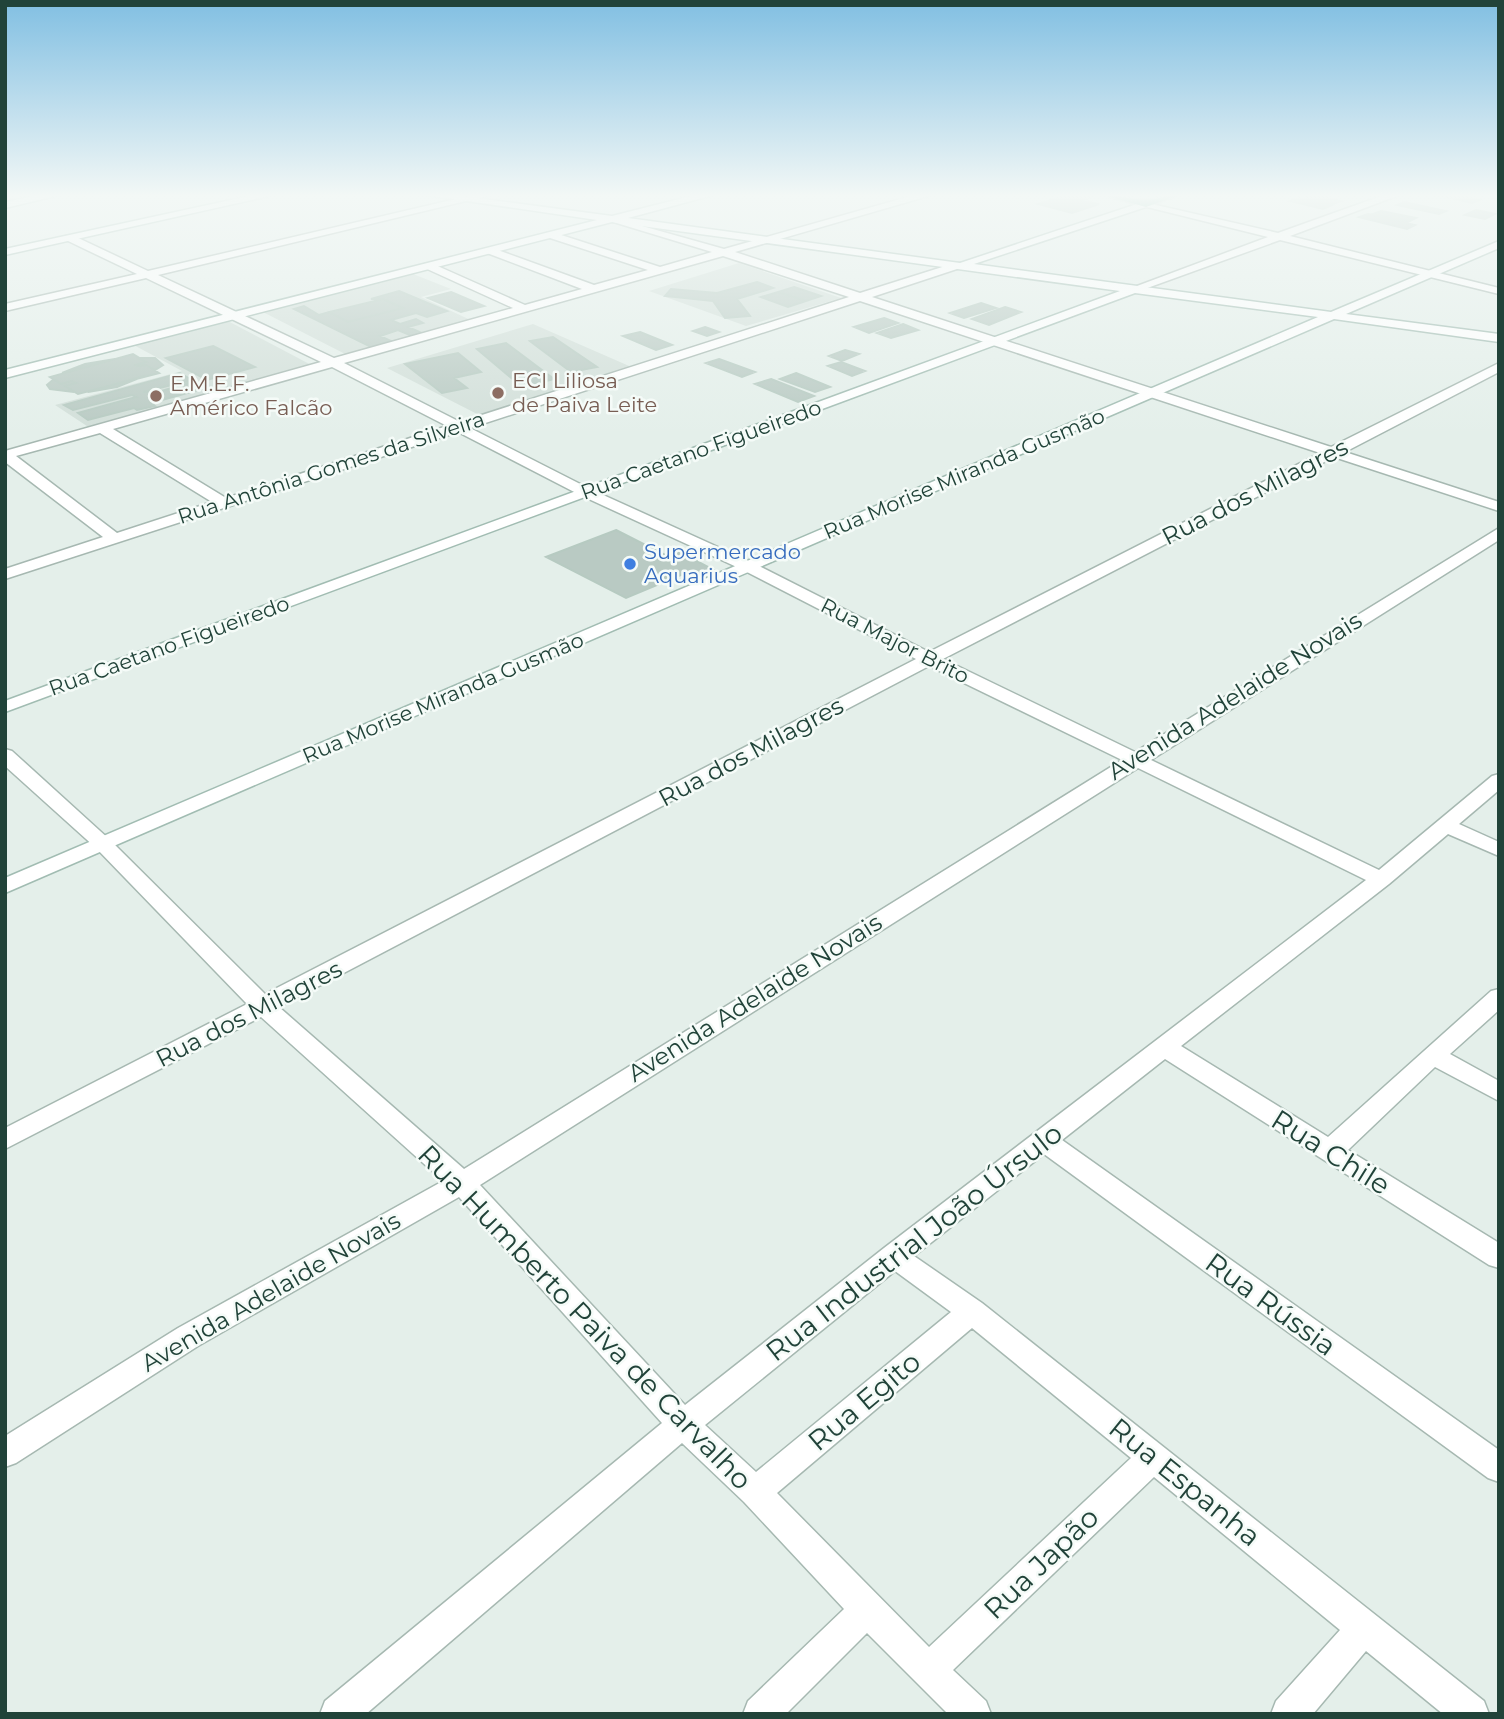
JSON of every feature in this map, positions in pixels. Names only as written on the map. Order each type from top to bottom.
[{"type":"street","points":[[5,307],[149,274]]},
{"type":"street","points":[[5,374],[397,274]]},
{"type":"street","points":[[447,274],[525,309]]},
{"type":"street","points":[[553,274],[593,289]]},
{"type":"street","points":[[5,455],[650,274]]},
{"type":"street","points":[[790,274],[1499,507]]},
{"type":"street","name":"Rua Antônia Gomes da Silveira","points":[[5,574],[929,274]]},
{"type":"street","points":[[1026,274],[1499,338]]},
{"type":"street","name":"Rua Caetano Figueiredo","points":[[5,706],[1176,274]]},
{"type":"street","name":"Rua Morise Miranda Gusmão","points":[[5,886],[1428,274]]},
{"type":"street","points":[[1430,274],[1499,291]]},
{"type":"street","name":"Rua Major Brito","points":[[146,275],[334,363],[586,492],[747,566],[929,659],[1381,878]]},
{"type":"street","name":"Rua dos Milagres","points":[[5,1140],[929,659],[1499,367]]},
{"type":"street","points":[[102,428],[224,503]]},
{"type":"street","points":[[5,455],[114,538]]},
{"type":"street","name":"Avenida Adelaide Novais","points":[[5,1453],[188,1337],[462,1183],[1135,758],[1499,533]]},
{"type":"street","name":"Rua Humberto Paiva de Carvalho","points":[[5,755],[103,844],[264,1007],[462,1183],[683,1424],[755,1492],[867,1610],[974,1714]]},
{"type":"street","name":"Rua Industrial João Úrsulo","points":[[338,1714],[683,1424],[894,1256],[1381,878],[1499,780]]},
{"type":"street","points":[[1444,824],[1499,850]]},
{"type":"street","points":[[1330,1151],[1499,998]]},
{"type":"street","name":"Rua Chile","points":[[1164,1047],[1499,1257]]},
{"type":"street","points":[[1433,1055],[1499,1092]]},
{"type":"street","name":"Rua Rússia","points":[[1044,1140],[1499,1468]]},
{"type":"street","name":"Rua Espanha","points":[[894,1256],[972,1311],[1471,1714]]},
{"type":"street","name":"Rua Egito","points":[[755,1492],[972,1311]]},
{"type":"street","name":"Rua Japão","points":[[929,1670],[1154,1456]]},
{"type":"street","points":[[761,1714],[867,1610]]},
{"type":"street","points":[[1289,1714],[1364,1628]]},
{"type":"shaded area","points":[[399,274],[414,274],[451,289],[421,297],[477,323],[353,358],[259,310]]},
{"type":"shaded area","points":[[703,274],[772,274],[841,298],[746,326],[649,291]]},
{"type":"shaded area","points":[[224,319],[317,368],[93,430],[55,405],[182,371],[130,343]]},
{"type":"shaded area","name":"ECI Liliosa de Paiva Leite","points":[[533,324],[636,369],[483,417],[387,368]]},
{"type":"building","points":[[757,282],[773,288],[737,299],[750,316],[725,318],[713,301],[665,296],[671,289],[717,293]]},
{"type":"building","points":[[794,287],[821,296],[806,301],[778,292]]},
{"type":"building","points":[[399,291],[447,311],[427,317],[416,313],[391,320],[400,324],[416,319],[423,323],[408,327],[422,333],[412,336],[398,330],[380,336],[391,341],[371,347],[294,309],[304,306],[319,315],[329,312],[348,322],[403,308],[383,299],[371,299]]},
{"type":"building","points":[[451,292],[484,306],[461,312],[428,298]]},
{"type":"building","points":[[778,292],[806,301],[788,307],[761,297]]},
{"type":"building","points":[[383,299],[403,308],[348,322],[329,312]]},
{"type":"building","points":[[981,303],[996,308],[964,318],[950,313]]},
{"type":"building","points":[[1005,307],[1021,312],[989,325],[972,319]]},
{"type":"building","points":[[884,318],[898,323],[869,333],[854,327]]},
{"type":"building","points":[[903,324],[918,330],[891,338],[877,333]]},
{"type":"building","points":[[705,327],[719,332],[707,336],[693,331]]},
{"type":"building","points":[[640,332],[672,345],[656,350],[623,336]]},
{"type":"building","points":[[553,337],[597,367],[571,372],[530,341]]},
{"type":"building","points":[[506,343],[554,379],[522,387],[477,349]]},
{"type":"building","points":[[213,346],[255,367],[207,380],[166,358]]},
{"type":"building","points":[[845,350],[859,354],[842,361],[829,356]]},
{"type":"building","points":[[458,353],[481,372],[454,378],[467,388],[442,393],[405,364]]},
{"type":"building","points":[[133,354],[146,362],[136,365],[146,365],[159,373],[78,394],[65,386],[76,383],[72,381],[61,384],[50,377]]},
{"type":"building","points":[[138,358],[155,358],[163,365],[155,370],[146,365],[139,366],[136,365],[146,362]]},
{"type":"building","points":[[115,359],[62,373],[85,364]]},
{"type":"building","points":[[719,359],[755,372],[742,377],[706,363]]},
{"type":"building","points":[[841,362],[865,371],[852,376],[828,366]]},
{"type":"building","name":"E.M.E.F. Américo Falcão","points":[[180,373],[192,380],[143,392],[158,392],[195,381],[206,388],[151,403],[155,406],[137,410],[134,408],[88,420],[78,413],[136,397],[132,395],[73,410],[64,405]]},
{"type":"building","points":[[796,373],[830,387],[815,392],[780,379]]},
{"type":"building","points":[[144,376],[117,387],[88,392]]},
{"type":"building","points":[[54,379],[61,384],[72,381],[76,383],[65,386],[74,392],[50,389],[47,385]]},
{"type":"building","points":[[771,379],[814,396],[798,402],[755,384]]},
{"type":"building","name":"Supermercado Aquarius","points":[[616,530],[669,557],[680,552],[714,570],[699,576],[688,572],[626,598],[546,557]]},
{"type":"place","name":"ECI Liliosa de Paiva Leite","points":[[498,393]]},
{"type":"place","name":"E.M.E.F. Américo Falcão","points":[[156,396]]},
{"type":"place","name":"Supermercado Aquarius","points":[[630,564]]}]
